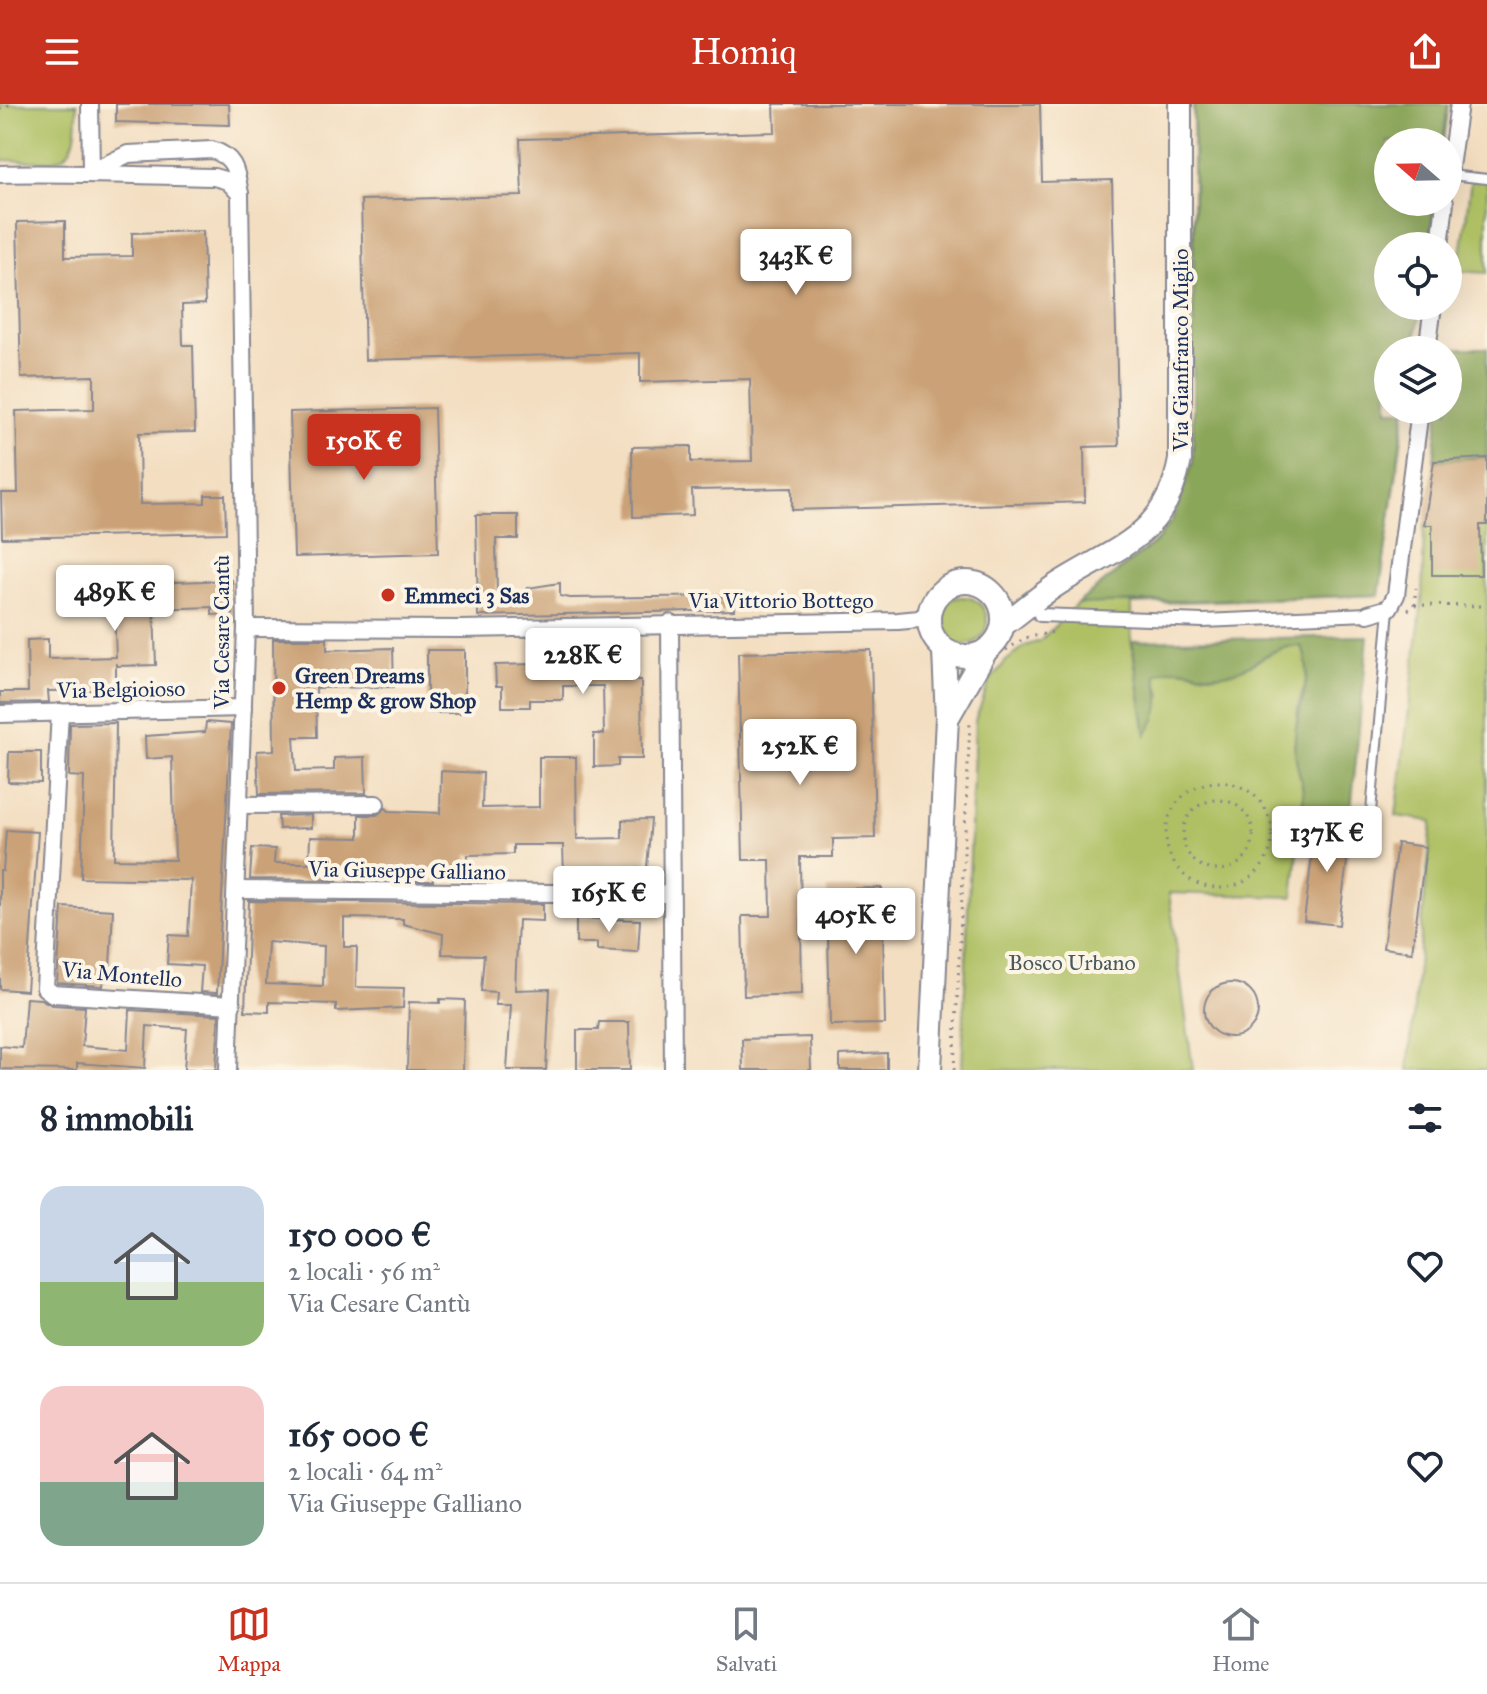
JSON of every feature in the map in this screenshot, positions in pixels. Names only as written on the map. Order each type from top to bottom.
[{"type":"street","points":[[90,104],[91,172]]},
{"type":"street","name":"Via Gianfranco Miglio","points":[[1003,625],[1057,584],[1135,540],[1162,511],[1177,476],[1180,445],[1180,104]]},
{"type":"street","points":[[1456,128],[1459,104]]},
{"type":"street","name":"Via Cesare Cantù","points":[[91,172],[128,154],[212,150],[225,154],[235,165],[240,194],[246,628],[238,890],[228,1070]]},
{"type":"street","points":[[0,174],[91,172],[119,177],[214,177],[228,181],[240,194]]},
{"type":"street","points":[[1040,615],[1203,621],[1368,614],[1388,616],[1400,578],[1418,424]]},
{"type":"street","points":[[930,1070],[947,718],[944,652],[932,636],[929,612],[936,597],[955,583],[978,583],[995,594],[1002,611],[1003,625],[994,652],[947,718]]},
{"type":"street","name":"Via Gianfranco Miglio","points":[[995,594],[1019,596],[1057,584]]},
{"type":"street","name":"Via Vittorio Bottego","points":[[246,628],[460,629],[898,621],[919,619],[929,612]]},
{"type":"street","points":[[670,623],[673,1070]]},
{"type":"street","points":[[944,652],[967,657],[994,652]]},
{"type":"street","name":"Via Belgioioso","points":[[0,714],[243,708]]},
{"type":"street","name":"Via Montello","points":[[60,712],[45,988],[53,994],[232,1005]]},
{"type":"street","points":[[241,805],[376,804]]},
{"type":"street","name":"Via Giuseppe Galliano","points":[[238,890],[671,894]]},
{"type":"lane","points":[[1462,176],[1487,179]]},
{"type":"lane","points":[[1370,823],[1388,616]]},
{"type":"path","points":[[0,109],[11,104]]},
{"type":"path","points":[[1388,616],[1400,619],[1414,605],[1416,582]]},
{"type":"path","points":[[1388,616],[1414,605],[1487,606]]},
{"type":"path","points":[[994,652],[1025,638],[1062,630]]},
{"type":"path","points":[[954,1070],[971,712]]},
{"type":"path","points":[[1218,781],[1232,783],[1256,796],[1265,807],[1273,834],[1272,847],[1258,872],[1248,881],[1235,887],[1207,888],[1194,883],[1174,864],[1168,851],[1167,823],[1172,810],[1191,789],[1218,781]]},
{"type":"path","points":[[1220,799],[1235,803],[1246,812],[1253,825],[1254,841],[1249,854],[1238,865],[1224,870],[1209,870],[1196,863],[1186,851],[1182,837],[1185,822],[1193,809],[1206,801],[1220,799]]},
{"type":"green space","points":[[0,104],[77,104],[73,142],[68,152],[50,161],[0,160]]},
{"type":"green space","name":"Bosco Urbano","points":[[1193,104],[1449,104],[1446,128],[1374,128],[1374,216],[1434,216],[1431,232],[1374,232],[1374,320],[1419,320],[1416,336],[1374,336],[1374,424],[1404,424],[1379,595],[1131,604],[1131,639],[1146,734],[1161,694],[1155,675],[1174,669],[1208,673],[1236,669],[1253,664],[1280,649],[1301,646],[1310,665],[1298,709],[1294,748],[1305,786],[1293,897],[1169,893],[1193,1070],[962,1070],[975,721],[990,680],[1006,661],[1025,646],[1040,641],[1077,604],[1157,540],[1173,518],[1193,461]]},
{"type":"green space","points":[[1194,104],[1448,104],[1445,128],[1374,128],[1374,216],[1433,216],[1430,232],[1374,232],[1374,320],[1418,320],[1416,336],[1374,336],[1374,424],[1403,424],[1379,595],[1077,604],[1158,540],[1173,518],[1193,461]]},
{"type":"green space","points":[[1472,172],[1487,174],[1487,273],[1462,271]]},
{"type":"green space","points":[[1462,348],[1487,348],[1487,457],[1434,461],[1438,424],[1462,424]]},
{"type":"green space","points":[[1424,525],[1487,526],[1487,1070],[1408,1070],[1432,821],[1396,816],[1422,600]]},
{"type":"green space","points":[[963,597],[980,604],[987,621],[980,638],[963,645],[946,638],[939,621],[946,604]]},
{"type":"green space","points":[[1368,636],[1351,811],[1303,806],[1295,750],[1307,672],[1301,646],[1279,649],[1235,672],[1215,675],[1174,669],[1156,675],[1159,706],[1146,734],[1132,641]]},
{"type":"building","points":[[116,104],[229,104],[230,125],[116,122]]},
{"type":"building","points":[[774,104],[1040,104],[1042,182],[1112,180],[1119,446],[1084,447],[1085,502],[792,510],[792,488],[692,490],[693,515],[633,517],[632,447],[691,446],[691,462],[752,461],[750,379],[640,382],[640,353],[365,360],[361,200],[522,196],[520,139],[775,132]]},
{"type":"building","points":[[65,221],[65,257],[132,256],[132,233],[203,231],[205,304],[182,305],[183,345],[193,345],[195,432],[139,433],[140,504],[205,503],[205,495],[225,495],[226,533],[2,538],[1,493],[18,493],[16,411],[94,409],[94,376],[21,378],[17,222]]},
{"type":"building","points":[[434,408],[438,553],[294,557],[290,412]]},
{"type":"building","points":[[1487,458],[1487,525],[1480,525],[1481,575],[1432,575],[1432,525],[1424,525],[1434,461]]},
{"type":"building","points":[[476,515],[518,515],[518,539],[496,539],[497,595],[527,594],[527,588],[560,583],[560,596],[570,598],[734,596],[734,610],[478,616]]},
{"type":"building","points":[[232,580],[233,614],[212,615],[212,607],[154,609],[156,665],[116,666],[116,690],[48,691],[49,702],[0,703],[0,692],[28,692],[27,640],[48,639],[48,659],[116,657],[114,610],[62,612],[61,586]]},
{"type":"building","points":[[273,639],[327,639],[327,650],[393,648],[394,687],[316,688],[317,737],[294,737],[296,771],[334,770],[334,758],[365,757],[366,793],[259,794],[257,751],[274,750]]},
{"type":"building","points":[[567,648],[606,648],[606,652],[616,652],[616,680],[641,680],[642,759],[618,759],[618,766],[594,767],[594,734],[604,734],[603,686],[563,686],[563,700],[530,700],[530,707],[502,707],[502,686],[496,686],[495,665],[534,664],[534,659],[556,659],[556,654],[567,654]]},
{"type":"building","points":[[427,650],[465,650],[465,713],[427,713]]},
{"type":"building","points":[[871,650],[875,838],[833,839],[833,857],[800,857],[802,994],[744,996],[742,916],[771,916],[770,860],[743,860],[738,653]]},
{"type":"building","points":[[206,722],[231,724],[217,993],[200,992],[202,966],[167,964],[169,935],[188,936],[191,880],[81,878],[84,777],[69,776],[70,724],[116,723],[114,859],[175,860],[172,757],[146,759],[145,736],[205,732]]},
{"type":"building","points":[[9,752],[41,752],[41,783],[8,782]]},
{"type":"building","points":[[539,757],[576,757],[577,839],[622,838],[622,820],[651,819],[647,868],[626,868],[627,874],[564,876],[563,845],[513,845],[513,854],[468,855],[467,870],[434,869],[433,881],[404,881],[405,869],[337,868],[337,880],[250,879],[252,848],[275,849],[274,863],[309,863],[310,837],[359,838],[359,815],[377,815],[386,808],[389,811],[440,813],[441,771],[483,773],[482,808],[539,807]]},
{"type":"building","points":[[311,815],[311,828],[279,829],[278,816]]},
{"type":"building","points":[[1316,823],[1351,828],[1339,925],[1304,921]]},
{"type":"building","points":[[6,830],[38,832],[27,991],[0,989],[0,871],[3,871]]},
{"type":"building","points":[[1397,843],[1426,847],[1412,952],[1383,948]]},
{"type":"building","points":[[882,888],[885,1024],[830,1025],[827,889]]},
{"type":"building","points":[[249,901],[543,904],[543,921],[518,920],[515,990],[550,989],[546,1070],[507,1070],[511,1005],[495,1005],[496,992],[481,991],[484,955],[442,954],[443,934],[403,924],[403,919],[344,918],[344,947],[357,947],[356,987],[404,988],[403,1008],[336,1011],[336,1004],[269,1002],[269,1012],[245,1011]],"holes":[[[268,942],[324,946],[323,986],[266,984]]]},
{"type":"building","points":[[62,907],[113,910],[110,966],[105,966],[103,986],[57,983]]},
{"type":"building","points":[[576,918],[640,920],[638,952],[597,950],[597,943],[576,943]]},
{"type":"building","points":[[1231,983],[1250,991],[1258,1010],[1250,1029],[1231,1037],[1212,1029],[1204,1010],[1212,991]]},
{"type":"building","points":[[26,998],[41,999],[52,1005],[85,1007],[82,1046],[128,1050],[130,1010],[219,1015],[216,1070],[184,1070],[187,1029],[147,1026],[145,1068],[77,1063],[77,1070],[0,1069],[0,1046],[22,1048]]},
{"type":"building","points":[[440,999],[465,1000],[463,1070],[407,1070],[409,1002],[440,1003]]},
{"type":"building","points":[[599,1022],[629,1022],[630,1070],[577,1070],[577,1030],[598,1030]]},
{"type":"building","points":[[810,1037],[811,1070],[743,1070],[742,1039]]},
{"type":"building","points":[[887,1053],[887,1070],[840,1070],[840,1055]]},
{"type":"place","name":"Emmeci 3 Sas","points":[[388,595]]},
{"type":"place","name":"Green Dreams Hemp & grow Shop","points":[[279,688]]}]
